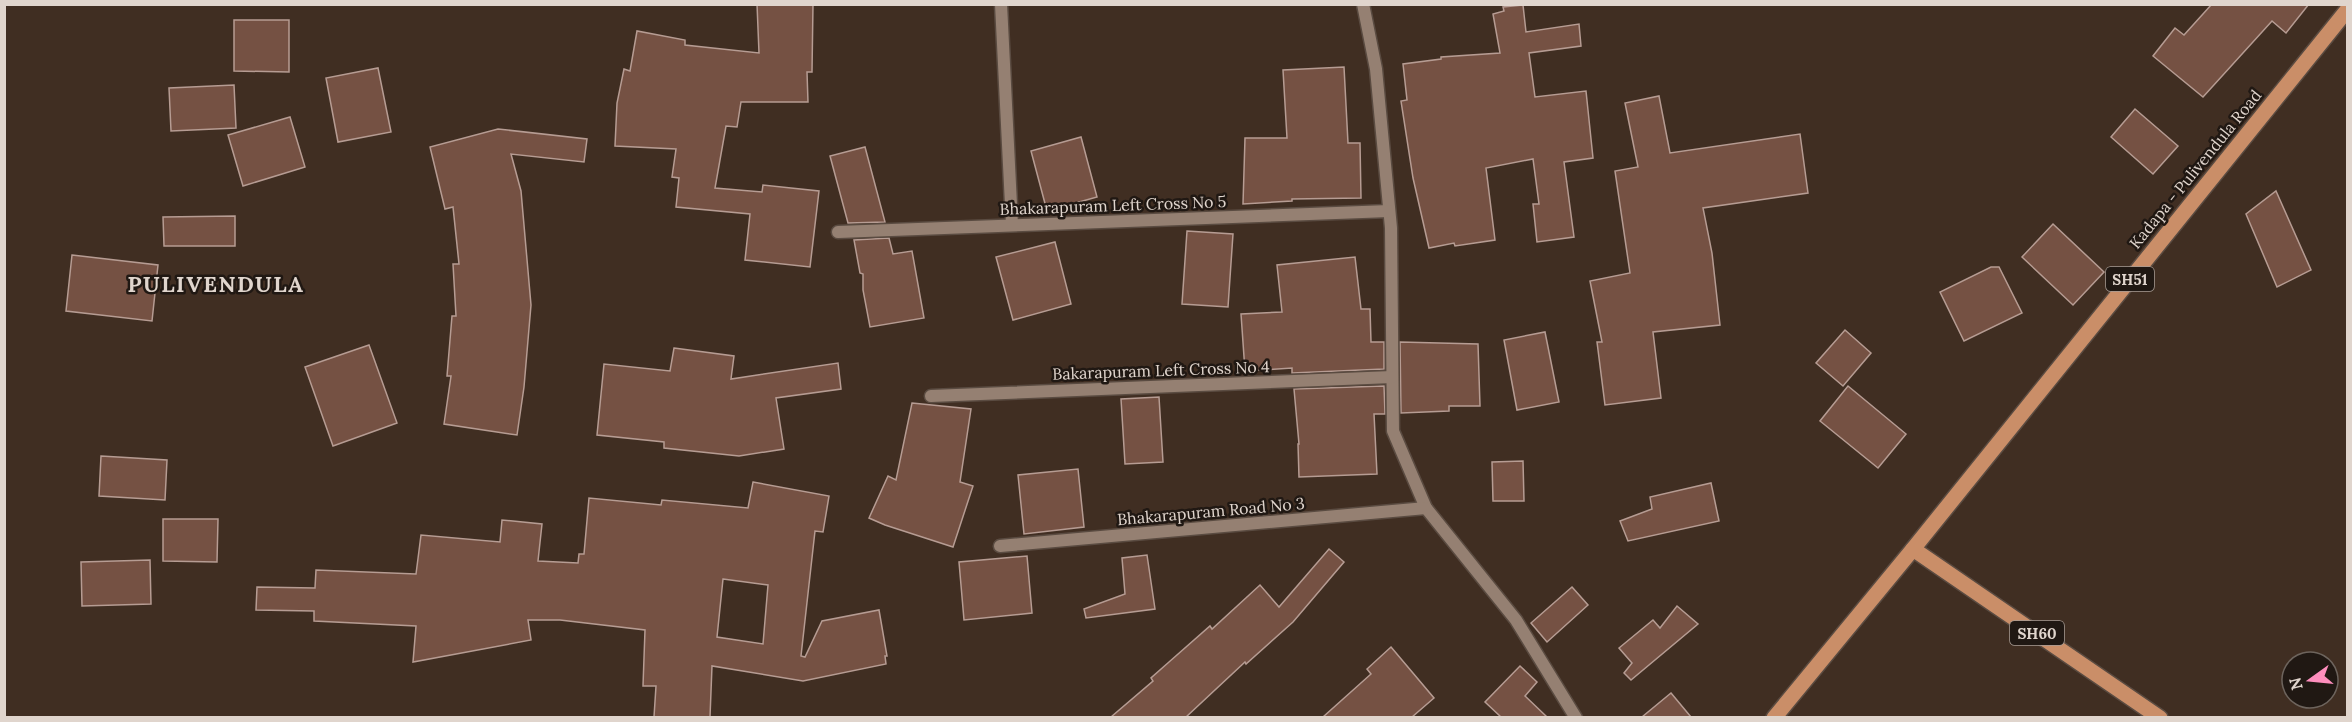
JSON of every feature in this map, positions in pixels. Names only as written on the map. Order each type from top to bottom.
[{"type":"main road","name":"Kadapa - Pulivendula Road","points":[[1913,549],[2348,9]]},
{"type":"main road","name":"SH51","points":[[1774,717],[1913,549]]},
{"type":"main road","name":"SH60","points":[[1913,549],[2160,717]]},
{"type":"street","points":[[1000,4],[1012,225]]},
{"type":"street","points":[[1363,4],[1376,69],[1389,211],[1393,431],[1426,508],[1516,620],[1576,717]]},
{"type":"street","name":"Bhakarapuram Left Cross No 5","points":[[838,232],[1389,211]]},
{"type":"street","name":"Bakarapuram Left Cross No 4","points":[[931,396],[1392,377]]},
{"type":"street","name":"Bhakarapuram Road No 3","points":[[1000,546],[1426,508]]},
{"type":"building","points":[[757,4],[813,4],[812,72],[807,72],[808,102],[741,102],[737,127],[726,126],[715,188],[762,192],[763,185],[819,191],[810,267],[745,260],[750,214],[676,207],[679,178],[672,177],[676,149],[615,146],[617,103],[624,69],[630,71],[637,31],[685,40],[685,45],[759,53]]},
{"type":"building","points":[[2212,4],[2309,4],[2286,33],[2272,21],[2203,97],[2153,56],[2175,28],[2184,35]]},
{"type":"building","points":[[1523,5],[1526,32],[1579,24],[1581,46],[1529,53],[1535,97],[1586,91],[1593,158],[1564,162],[1574,237],[1537,242],[1533,204],[1539,204],[1533,159],[1486,168],[1495,240],[1455,246],[1454,243],[1429,248],[1413,178],[1401,101],[1407,100],[1403,64],[1441,59],[1441,57],[1500,53],[1493,14],[1504,11],[1503,7]]},
{"type":"building","points":[[234,20],[289,20],[289,72],[234,71]]},
{"type":"building","points":[[1344,67],[1348,143],[1360,143],[1361,198],[1292,199],[1292,201],[1243,204],[1245,138],[1287,138],[1283,70]]},
{"type":"building","points":[[378,68],[391,132],[338,142],[326,78]]},
{"type":"building","points":[[234,85],[236,128],[171,131],[169,88]]},
{"type":"building","points":[[1659,96],[1670,153],[1800,134],[1808,193],[1703,208],[1712,253],[1720,325],[1653,332],[1661,398],[1605,405],[1597,342],[1602,342],[1590,281],[1630,273],[1615,171],[1638,167],[1625,103]]},
{"type":"building","points":[[2135,109],[2178,146],[2153,174],[2111,137]]},
{"type":"building","points":[[290,117],[305,167],[243,186],[228,135]]},
{"type":"building","points":[[498,129],[587,139],[584,162],[511,154],[521,191],[531,305],[524,387],[517,435],[444,424],[451,376],[447,376],[452,316],[456,316],[453,264],[459,264],[453,207],[445,209],[430,147]]},
{"type":"building","points":[[1081,137],[1097,197],[1047,211],[1031,151]]},
{"type":"building","points":[[865,147],[885,222],[848,223],[830,156]]},
{"type":"building","points":[[2276,191],[2311,270],[2277,287],[2246,214]]},
{"type":"building","points":[[235,216],[235,246],[164,246],[163,217]]},
{"type":"building","points":[[2053,224],[2104,272],[2073,305],[2022,257]]},
{"type":"building","points":[[1187,231],[1233,234],[1228,307],[1182,304]]},
{"type":"building","points":[[889,238],[893,254],[912,251],[924,318],[870,327],[863,290],[863,274],[860,273],[854,240]]},
{"type":"building","points":[[1055,242],[1071,304],[1013,320],[996,257]]},
{"type":"building","points":[[72,255],[158,265],[152,321],[66,311]]},
{"type":"building","points":[[1355,257],[1361,309],[1370,309],[1371,342],[1384,342],[1384,369],[1292,373],[1292,368],[1245,371],[1241,314],[1282,312],[1277,265]]},
{"type":"building","points":[[1991,267],[1999,267],[2022,313],[1964,341],[1940,292]]},
{"type":"building","points":[[1845,330],[1871,353],[1843,386],[1816,363]]},
{"type":"building","points":[[1545,332],[1559,402],[1517,410],[1504,340]]},
{"type":"building","points":[[1400,342],[1478,344],[1480,406],[1449,406],[1449,411],[1401,413]]},
{"type":"building","points":[[369,345],[397,423],[333,446],[305,367]]},
{"type":"building","points":[[674,348],[734,356],[731,379],[838,363],[841,389],[776,398],[784,449],[739,456],[664,448],[664,442],[597,435],[604,364],[670,371]]},
{"type":"building","points":[[1384,386],[1385,414],[1374,414],[1377,474],[1299,477],[1299,444],[1294,389]]},
{"type":"building","points":[[1848,386],[1906,434],[1878,468],[1820,421]]},
{"type":"building","points":[[1159,397],[1163,462],[1125,464],[1121,399]]},
{"type":"building","points":[[912,403],[971,409],[960,482],[973,486],[953,547],[869,518],[888,476],[896,480]]},
{"type":"building","points":[[101,456],[167,460],[165,500],[99,496]]},
{"type":"building","points":[[1523,461],[1524,501],[1493,501],[1492,462]]},
{"type":"building","points":[[1078,469],[1084,527],[1024,534],[1018,475]]},
{"type":"building","points":[[753,482],[829,496],[823,532],[815,531],[801,656],[805,657],[822,621],[879,610],[887,656],[885,656],[886,664],[803,681],[712,666],[710,717],[654,717],[656,686],[643,686],[645,630],[560,620],[528,620],[531,640],[413,662],[416,626],[314,621],[314,611],[256,610],[257,587],[315,588],[316,570],[416,574],[421,535],[500,542],[502,520],[542,524],[538,561],[578,563],[579,554],[584,554],[589,498],[661,505],[662,500],[748,508]],"holes":[[[723,579],[768,585],[763,644],[717,637]]]},
{"type":"building","points":[[1711,483],[1719,521],[1628,541],[1620,521],[1652,509],[1650,497]]},
{"type":"building","points":[[163,519],[218,519],[217,562],[163,561]]},
{"type":"building","points":[[1329,549],[1344,562],[1293,622],[1246,664],[1245,662],[1186,717],[1111,717],[1153,681],[1151,678],[1169,662],[1210,626],[1212,629],[1260,585],[1279,607]]},
{"type":"building","points":[[1147,555],[1155,609],[1086,618],[1084,609],[1125,594],[1122,558]]},
{"type":"building","points":[[1027,556],[1032,613],[964,620],[959,562]]},
{"type":"building","points":[[150,560],[151,604],[82,606],[81,562]]},
{"type":"building","points":[[1572,587],[1588,605],[1547,642],[1531,623]]},
{"type":"building","points":[[1677,606],[1698,624],[1631,680],[1624,673],[1632,663],[1619,648],[1653,620],[1660,628]]},
{"type":"building","points":[[1391,647],[1434,698],[1412,717],[1323,717],[1371,674],[1367,669]]},
{"type":"building","points":[[1520,666],[1537,682],[1525,696],[1547,717],[1501,717],[1485,702]]},
{"type":"building","points":[[1671,693],[1691,717],[1642,717]]},
{"type":"district","name":"PULIVENDULA","points":[[216,284]]}]
